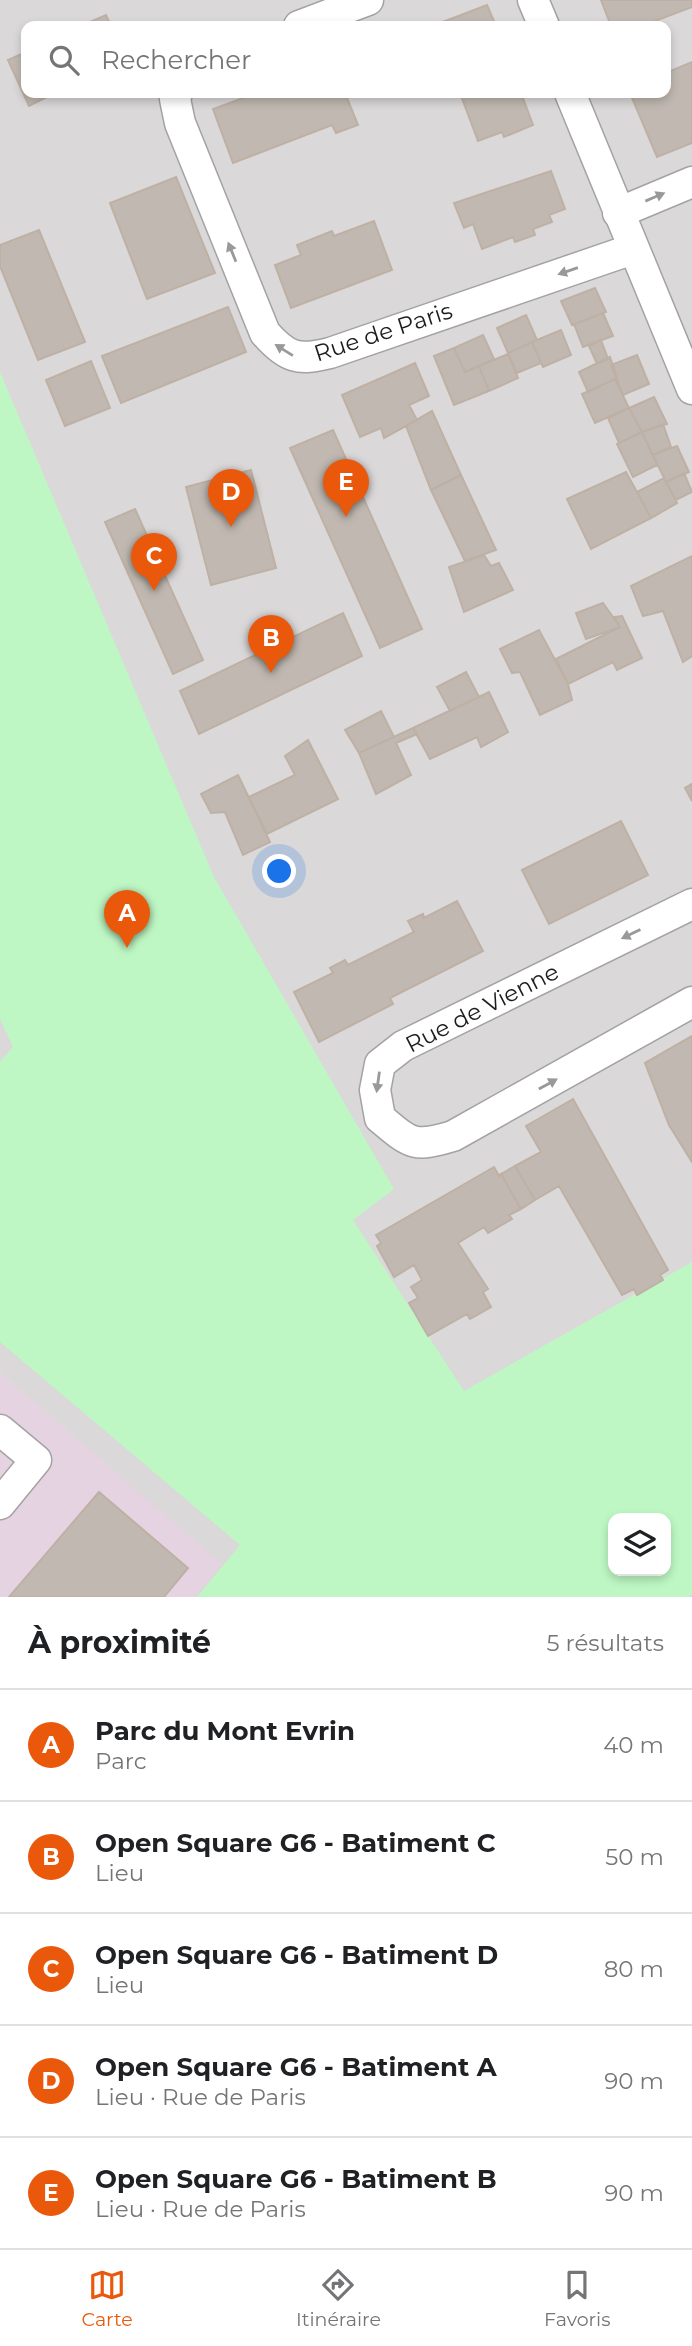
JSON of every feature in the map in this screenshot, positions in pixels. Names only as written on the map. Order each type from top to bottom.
[{"type":"street","points":[[312,21],[368,0]]},
{"type":"street","points":[[533,0],[542,21]]},
{"type":"street","name":"Rue de Paris","points":[[177,98],[177,115],[265,334],[281,352],[297,357],[330,353],[633,249]]},
{"type":"street","points":[[572,98],[692,389]]},
{"type":"street","points":[[618,214],[692,182]]},
{"type":"street","name":"Rue de Vienne","points":[[692,904],[403,1046],[380,1064],[375,1090],[380,1118],[406,1139],[423,1145],[453,1136],[692,1002]]},
{"type":"street","points":[[0,1430],[36,1460],[0,1504]]},
{"type":"shaded area","points":[[0,0],[692,0],[692,1597],[193,1597],[221,1564],[0,1373]]},
{"type":"shaded area","points":[[0,1373],[222,1564],[193,1597],[0,1597]]},
{"type":"green space","points":[[0,372],[214,877],[394,1189],[353,1220],[464,1391],[692,1262],[692,1594],[688,1597],[197,1597],[240,1545],[0,1342],[0,1062],[13,1047],[0,1019]]},
{"type":"building","points":[[601,0],[692,0],[692,7],[655,21],[609,21]]},
{"type":"building","points":[[487,5],[494,21],[445,21]]},
{"type":"building","points":[[106,15],[109,21],[92,21]]},
{"type":"building","points":[[21,54],[21,88],[8,60]]},
{"type":"building","points":[[692,62],[692,143],[657,157],[632,98],[671,98],[671,71]]},
{"type":"building","points":[[25,98],[45,98],[29,106]]},
{"type":"building","points":[[243,98],[347,98],[358,125],[336,133],[332,125],[233,163],[213,109]]},
{"type":"building","points":[[462,98],[523,98],[533,125],[504,137],[502,132],[478,141]]},
{"type":"building","points":[[551,171],[565,209],[549,215],[552,222],[533,229],[535,235],[515,242],[513,237],[482,249],[473,224],[464,228],[454,203]]},
{"type":"building","points":[[176,177],[215,273],[147,299],[110,203]]},
{"type":"building","points":[[374,221],[392,270],[291,308],[275,265],[301,255],[297,245],[332,231],[334,236]]},
{"type":"building","points":[[39,230],[85,342],[38,360],[0,266],[0,245]]},
{"type":"building","points":[[595,288],[606,312],[572,325],[561,301]]},
{"type":"building","points":[[228,307],[246,352],[121,403],[102,356]]},
{"type":"building","points":[[603,313],[613,336],[583,347],[574,324]]},
{"type":"building","points":[[526,315],[537,340],[508,353],[497,328]]},
{"type":"building","points":[[561,330],[571,355],[543,367],[532,342]]},
{"type":"building","points":[[483,335],[494,359],[465,372],[454,348]]},
{"type":"building","points":[[601,340],[608,359],[597,364],[589,346]]},
{"type":"building","points":[[532,342],[541,363],[517,373],[508,353]]},
{"type":"building","points":[[454,348],[465,372],[479,366],[489,391],[454,405],[434,356]]},
{"type":"building","points":[[508,354],[518,378],[489,391],[479,366]]},
{"type":"building","points":[[637,355],[649,384],[623,395],[611,365]]},
{"type":"building","points":[[610,357],[617,378],[588,392],[579,372]]},
{"type":"building","points":[[91,361],[110,408],[65,426],[46,380]]},
{"type":"building","points":[[415,363],[429,396],[409,405],[417,420],[384,438],[381,428],[360,437],[342,395]]},
{"type":"building","points":[[615,379],[629,408],[595,423],[582,394]]},
{"type":"building","points":[[654,397],[667,424],[642,432],[629,408]]},
{"type":"building","points":[[629,408],[642,432],[619,443],[608,418]]},
{"type":"building","points":[[432,411],[461,475],[431,490],[406,426]]},
{"type":"building","points":[[663,424],[671,447],[653,455],[642,432]]},
{"type":"building","points":[[333,430],[422,629],[380,648],[290,448]]},
{"type":"building","points":[[642,432],[657,465],[633,477],[617,444]]},
{"type":"building","points":[[677,446],[689,472],[666,482],[653,455]]},
{"type":"building","points":[[251,470],[276,568],[211,585],[186,487]]},
{"type":"building","points":[[626,472],[651,518],[591,549],[567,499]]},
{"type":"building","points":[[684,473],[692,492],[676,500],[666,482]]},
{"type":"building","points":[[461,475],[496,550],[465,561],[431,490]]},
{"type":"building","points":[[664,478],[677,503],[651,518],[637,492]]},
{"type":"building","points":[[135,509],[203,660],[173,674],[105,522]]},
{"type":"building","points":[[484,555],[491,566],[499,563],[513,590],[464,612],[449,567]]},
{"type":"building","points":[[692,556],[692,656],[683,662],[663,611],[643,616],[631,586]]},
{"type":"building","points":[[603,603],[620,627],[586,639],[576,613]]},
{"type":"building","points":[[343,613],[362,656],[199,734],[180,691]]},
{"type":"building","points":[[622,616],[642,658],[617,670],[613,662],[568,684],[556,659],[620,627],[614,617]]},
{"type":"building","points":[[539,630],[568,684],[572,700],[540,715],[520,672],[512,673],[500,649]]},
{"type":"building","points":[[466,672],[479,697],[450,711],[437,687]]},
{"type":"building","points":[[489,692],[508,732],[481,747],[477,737],[430,759],[413,728]]},
{"type":"building","points":[[381,711],[394,737],[359,753],[345,730]]},
{"type":"building","points":[[413,728],[417,734],[396,743],[411,775],[376,794],[359,753]]},
{"type":"building","points":[[308,740],[338,799],[267,834],[249,797],[295,775],[285,756]]},
{"type":"building","points":[[238,775],[270,842],[243,855],[225,812],[211,813],[201,794]]},
{"type":"building","points":[[692,784],[692,801],[685,788]]},
{"type":"building","points":[[621,821],[648,875],[549,924],[522,870]]},
{"type":"building","points":[[457,901],[483,951],[390,998],[393,1004],[319,1042],[294,992],[333,973],[330,968],[345,960],[348,965],[414,932],[408,921],[423,914],[424,918]]},
{"type":"building","points":[[692,1036],[692,1162],[669,1125],[645,1063]]},
{"type":"building","points":[[573,1099],[668,1270],[660,1275],[663,1280],[637,1295],[634,1289],[622,1295],[559,1186],[535,1200],[515,1166],[541,1152],[526,1126]]},
{"type":"building","points":[[515,1166],[535,1200],[521,1209],[501,1174]]},
{"type":"building","points":[[494,1167],[499,1176],[501,1174],[521,1209],[509,1215],[512,1219],[488,1233],[484,1227],[458,1243],[488,1289],[483,1292],[491,1307],[470,1319],[467,1314],[428,1336],[409,1303],[418,1298],[411,1287],[422,1280],[414,1265],[394,1277],[377,1246],[381,1243],[376,1235]]},
{"type":"building","points":[[99,1492],[188,1568],[164,1597],[9,1597]]},
{"type":"place","name":"Open Square G6 - Batiment B","points":[[346,517]]},
{"type":"place","name":"Open Square G6 - Batiment A","points":[[231,527]]},
{"type":"place","name":"Open Square G6 - Batiment D","points":[[154,591]]},
{"type":"place","name":"Open Square G6 - Batiment C","points":[[271,673]]},
{"type":"place","name":"Parc du Mont Evrin","points":[[127,948]]}]
